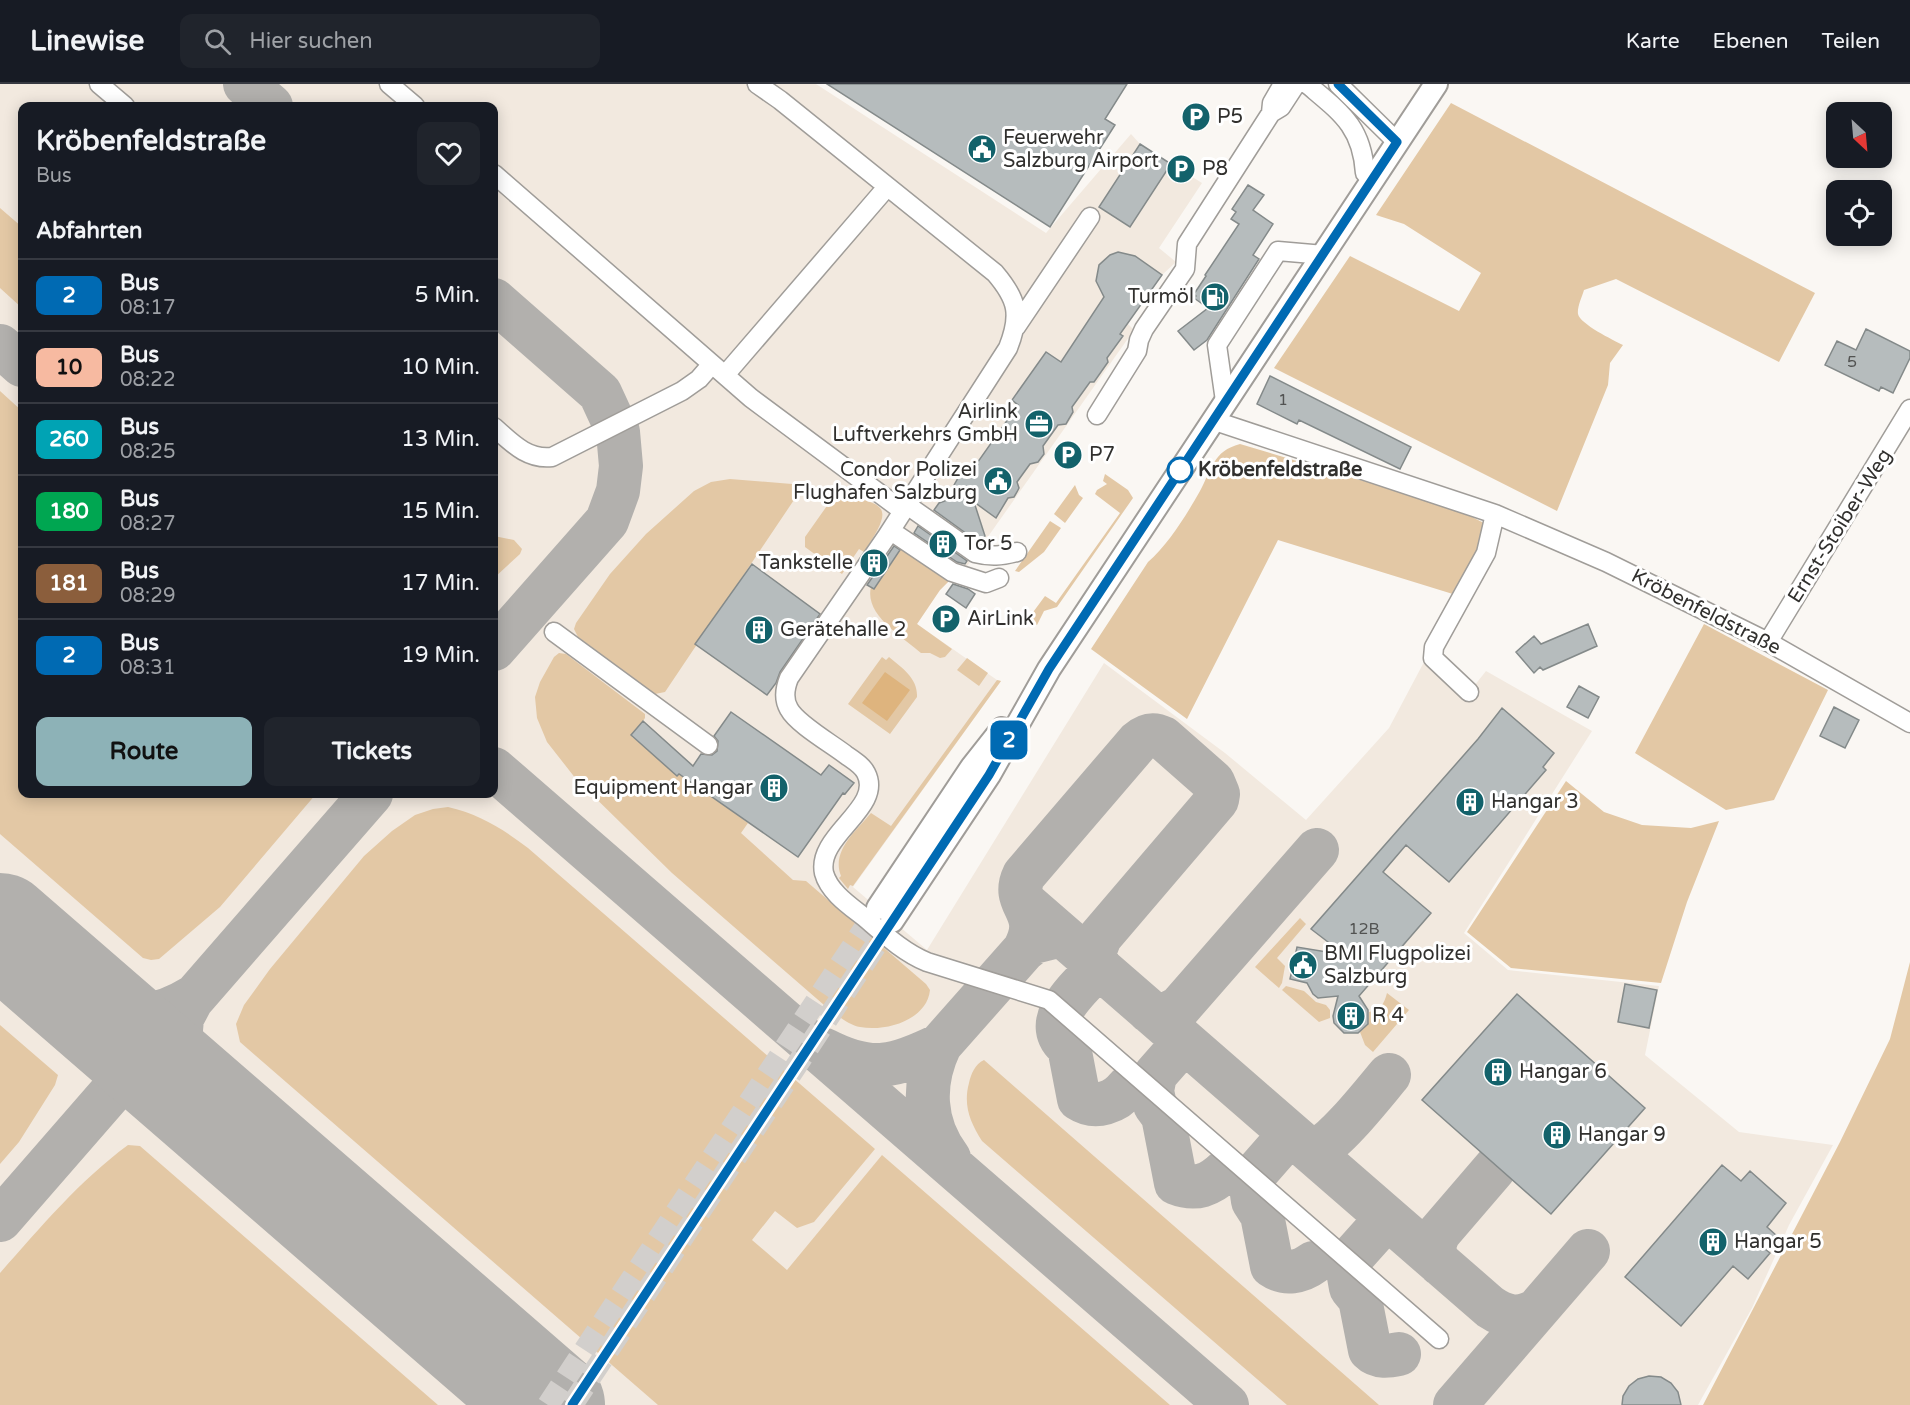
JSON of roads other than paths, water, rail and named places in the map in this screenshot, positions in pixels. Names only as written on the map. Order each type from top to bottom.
[{"type":"main road","points":[[885,914],[923,858],[989,775],[1049,669],[1212,420],[1324,255],[1366,182],[1397,142],[1432,87]]},
{"type":"street","points":[[99,84],[120,102]]},
{"type":"street","points":[[389,84],[410,102]]},
{"type":"street","points":[[757,84],[995,273],[1009,290],[1015,308],[1016,327]]},
{"type":"street","points":[[1271,113],[1272,103],[1283,84]]},
{"type":"street","points":[[1097,415],[1137,351],[1144,329],[1185,269],[1187,244],[1271,113],[1281,107],[1296,84]]},
{"type":"street","points":[[1307,84],[1350,123],[1360,142],[1366,182]]},
{"type":"street","points":[[1338,84],[1397,142]]},
{"type":"street","points":[[498,177],[751,398],[905,508],[975,553],[1000,557],[1017,552]]},
{"type":"street","points":[[498,430],[530,456],[541,459],[552,457],[682,391],[718,369],[887,187]]},
{"type":"street","points":[[1090,217],[1016,327],[1008,348],[891,531],[789,678],[785,697],[789,709],[799,720],[860,765],[869,780],[867,796],[830,844],[824,858],[825,874],[832,889],[908,954],[1049,1000],[1439,1339]]},
{"type":"street","points":[[1225,401],[1217,345],[1278,251],[1324,255]]},
{"type":"street","name":"Ernst-Stoiber-Weg","points":[[1768,642],[1910,409]]},
{"type":"street","name":"Kröbenfeldstraße","points":[[1212,420],[1495,514],[1606,562],[1768,642],[1910,723]]},
{"type":"street","points":[[1470,692],[1433,658],[1434,647],[1486,553],[1495,514]]},
{"type":"street","points":[[891,531],[952,572],[986,583],[999,578]]},
{"type":"street","points":[[554,632],[708,745]]},
{"type":"tunnel","points":[[548,1405],[878,908]]},
{"type":"tunnel","points":[[572,1405],[892,921]]},
{"type":"place","name":"P5","points":[[1196,117]]},
{"type":"place","name":"Feuerwehr Salzburg Airport","points":[[982,149]]},
{"type":"place","name":"P8","points":[[1181,169]]},
{"type":"place","name":"Turmöl","points":[[1215,297]]},
{"type":"place","name":"Airlink Luftverkehrs GmbH","points":[[1039,424]]},
{"type":"place","name":"P7","points":[[1068,455]]},
{"type":"place","name":"Kröbenfeldstraße","points":[[1180,470]]},
{"type":"place","name":"Condor Polizei Flughafen Salzburg","points":[[998,481]]},
{"type":"place","name":"Tor 5","points":[[943,544]]},
{"type":"place","name":"Tankstelle","points":[[874,563]]},
{"type":"place","name":"AirLink","points":[[946,619]]},
{"type":"place","name":"Gerätehalle 2","points":[[759,630]]},
{"type":"place","name":"Equipment Hangar","points":[[774,788]]},
{"type":"place","name":"Hangar 3","points":[[1470,802]]},
{"type":"place","name":"BMI Flugpolizei Salzburg","points":[[1303,965]]},
{"type":"place","name":"R 4","points":[[1351,1016]]},
{"type":"place","name":"Hangar 6","points":[[1498,1072]]},
{"type":"place","name":"Hangar 9","points":[[1557,1135]]},
{"type":"place","name":"Hangar 5","points":[[1713,1242]]}]
